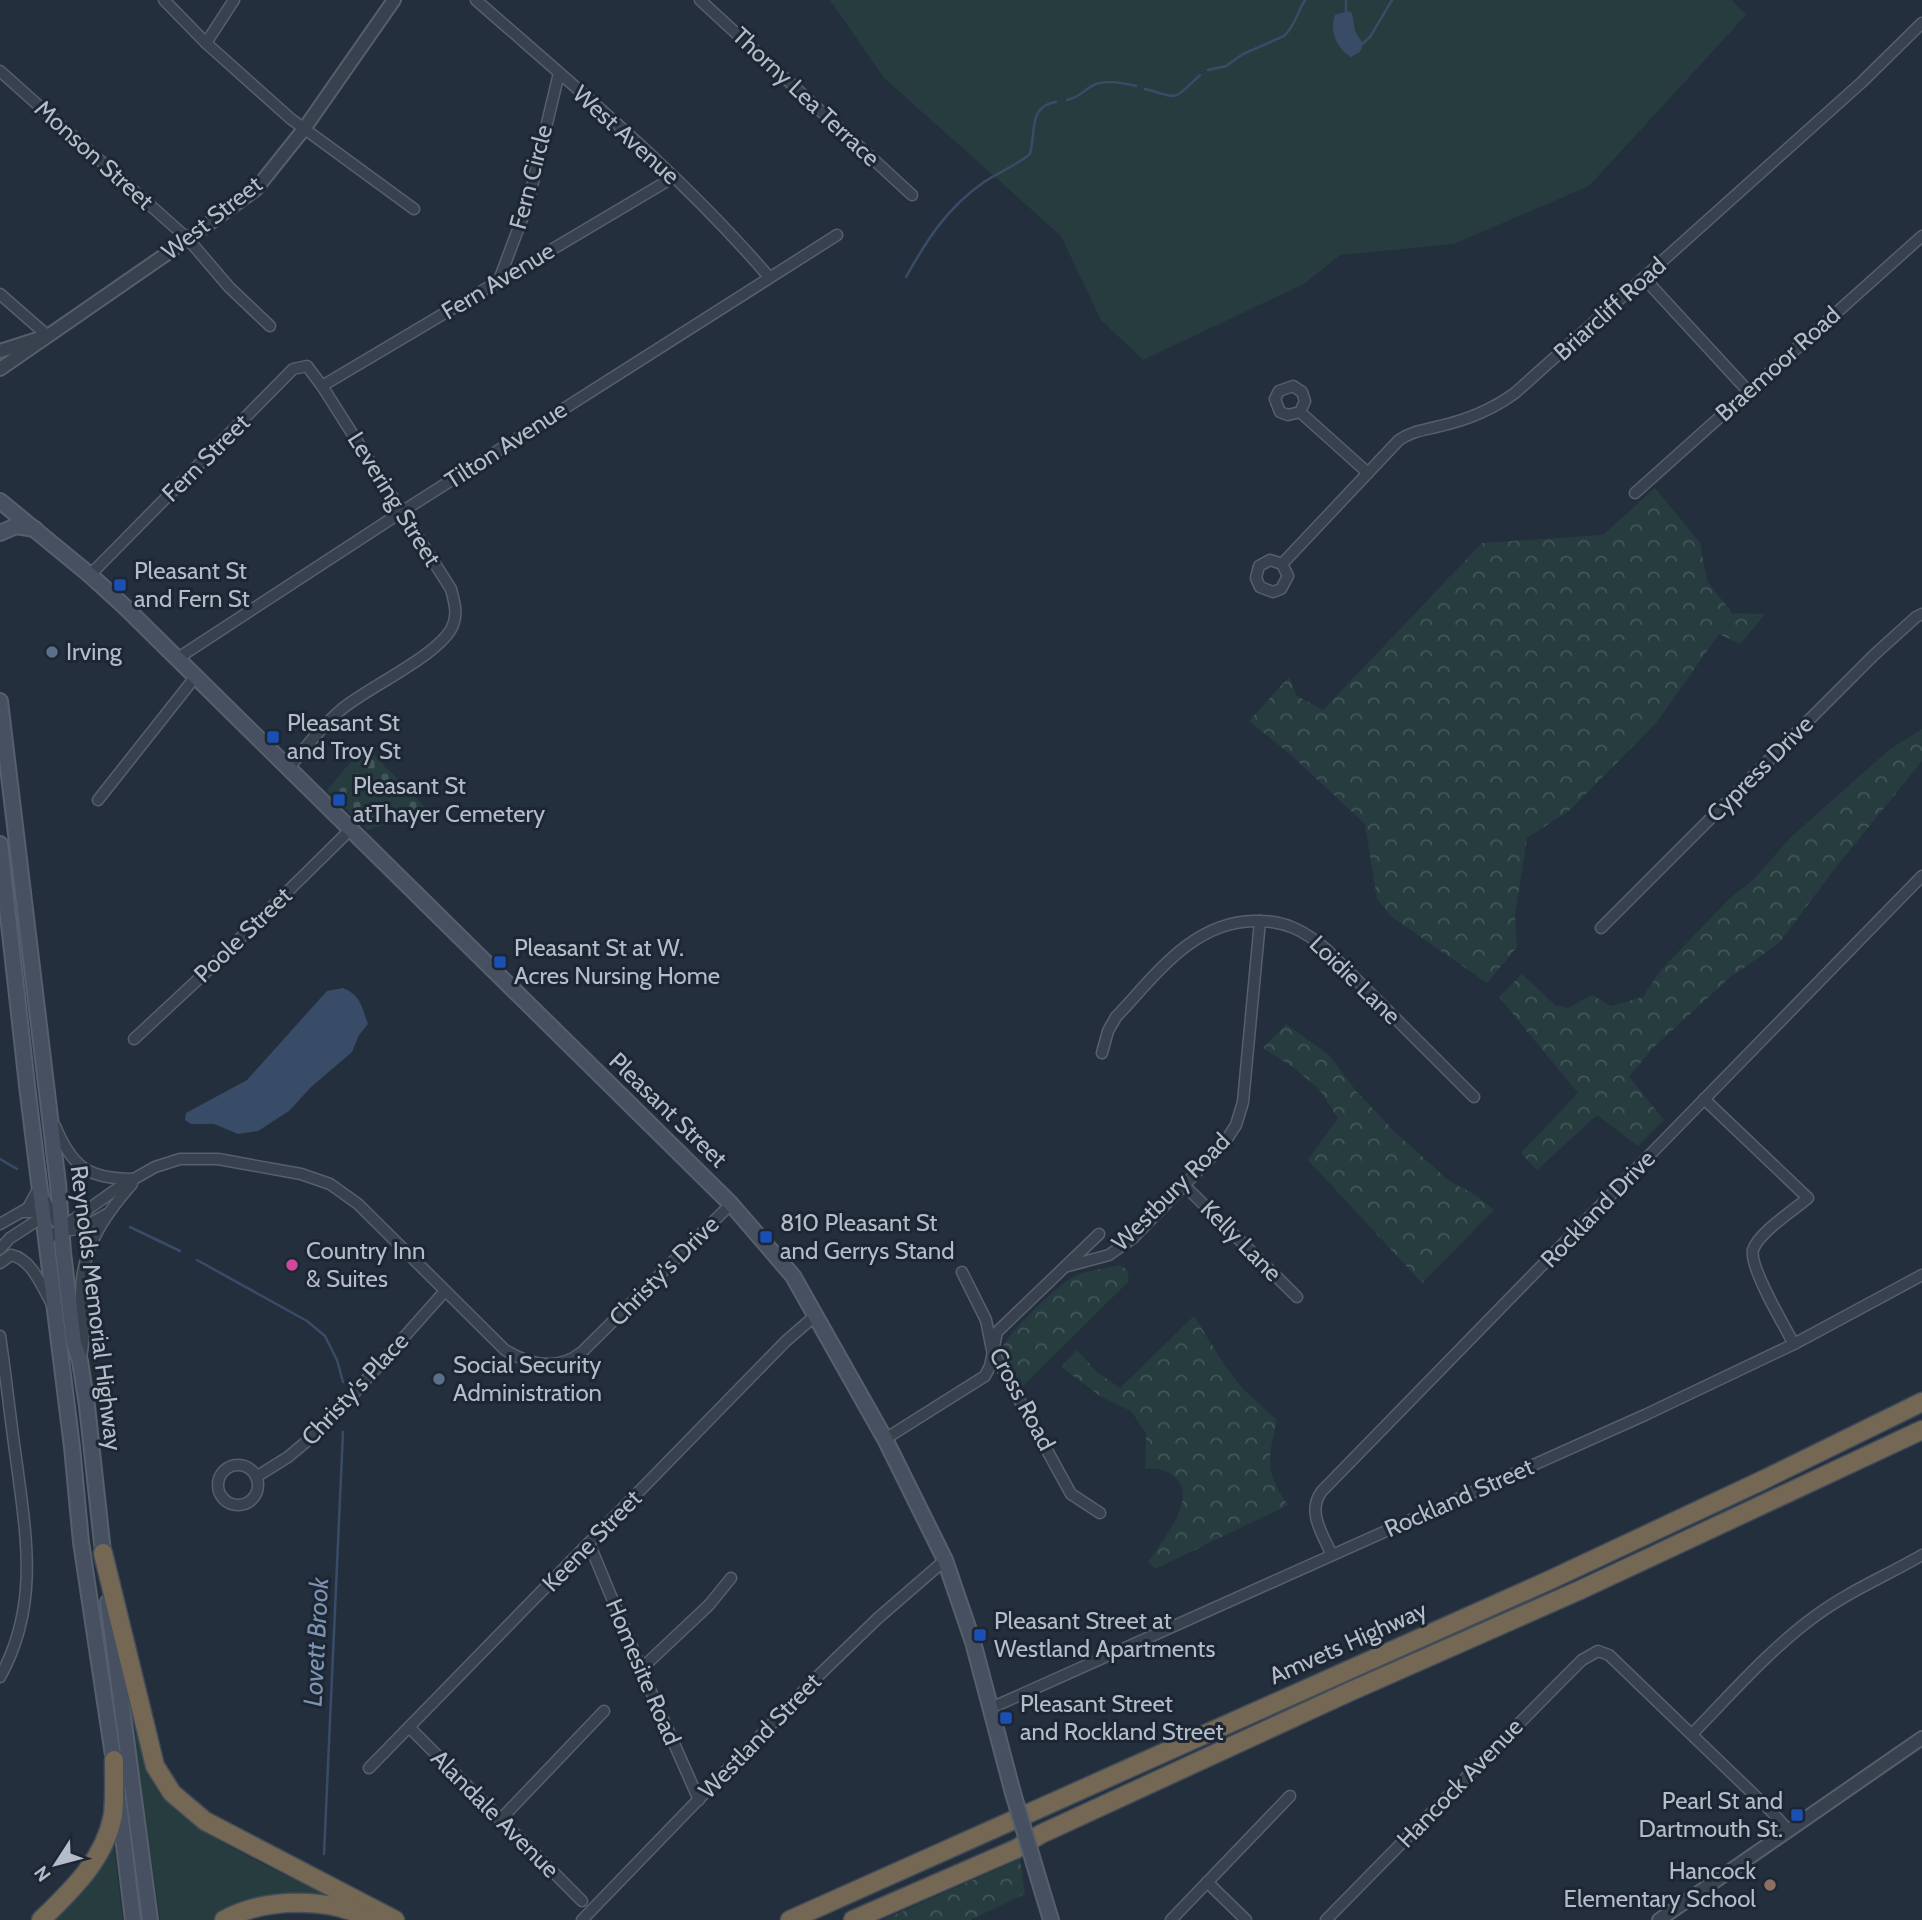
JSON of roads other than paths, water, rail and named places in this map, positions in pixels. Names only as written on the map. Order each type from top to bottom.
[{"type":"highway","name":"Amvets Highway","points":[[790,1920],[1550,1580],[1922,1402]]},
{"type":"highway","name":"Amvets Highway","points":[[853,1920],[1016,1849],[1041,1834],[1349,1692],[1580,1590],[1922,1430]]},
{"type":"highway","points":[[103,1553],[155,1766],[172,1793],[205,1821],[395,1920]]},
{"type":"highway","points":[[41,1920],[71,1891],[94,1863],[107,1837],[113,1813],[114,1760]]},
{"type":"highway","points":[[224,1920],[249,1910],[307,1903],[359,1913],[372,1920]]},
{"type":"main road","name":"Pleasant Street","points":[[0,501],[90,575],[178,658],[732,1204],[783,1262],[817,1315],[886,1439],[945,1560],[972,1642],[1051,1920]]},
{"type":"main road","points":[[0,533],[16,526],[36,529]]},
{"type":"main road","name":"Reynolds Memorial Highway","points":[[0,704],[49,1112],[53,1306],[72,1447],[87,1590],[114,1760],[133,1920]]},
{"type":"main road","name":"Reynolds Memorial Highway","points":[[0,844],[39,1186],[50,1209],[53,1236],[63,1252],[75,1343],[80,1361],[150,1920]]},
{"type":"street","points":[[164,0],[206,43],[304,130],[414,209]]},
{"type":"street","points":[[206,43],[234,0]]},
{"type":"street","name":"West Street","points":[[0,369],[188,239],[256,188],[304,130],[394,0]]},
{"type":"street","name":"West Avenue","points":[[476,0],[674,177],[769,277]]},
{"type":"street","name":"Thorny Lea Terrace","points":[[700,0],[912,195]]},
{"type":"street","name":"Briarcliff Road","points":[[1282,564],[1399,440],[1409,433],[1481,413],[1504,401],[1532,379],[1862,82],[1922,23]]},
{"type":"street","name":"Monson Street","points":[[0,71],[188,239],[229,287],[270,326]]},
{"type":"street","name":"Fern Circle","points":[[499,280],[528,204],[558,73]]},
{"type":"street","name":"Fern Avenue","points":[[322,386],[674,177]]},
{"type":"street","name":"Tilton Avenue","points":[[178,658],[403,511],[837,235]]},
{"type":"street","name":"Braemoor Road","points":[[1635,494],[1922,236]]},
{"type":"street","points":[[1644,278],[1748,391]]},
{"type":"street","points":[[0,294],[48,336]]},
{"type":"street","name":"West Street","points":[[0,351],[48,336]]},
{"type":"street","name":"Fern Street","points":[[90,575],[293,369],[307,366],[322,386]]},
{"type":"street","name":"Levering Street","points":[[288,769],[343,708],[431,650],[447,635],[454,625],[456,608],[451,589],[322,386]]},
{"type":"street","points":[[1300,412],[1368,473]]},
{"type":"street","name":"Cypress Drive","points":[[1601,928],[1874,655],[1922,614]]},
{"type":"street","points":[[98,800],[196,676]]},
{"type":"street","name":"Poole Street","points":[[134,1039],[214,965],[351,829]]},
{"type":"street","name":"Rockland Drive","points":[[1332,1555],[1317,1521],[1314,1509],[1316,1499],[1922,876]]},
{"type":"street","name":"Loidie Lane","points":[[1102,1053],[1108,1031],[1116,1017],[1186,945],[1203,933],[1240,921],[1282,922],[1307,933],[1327,950],[1475,1097]]},
{"type":"street","name":"Westbury Road","points":[[1068,1266],[1109,1255],[1133,1238],[1223,1145],[1236,1125],[1242,1102],[1259,921]]},
{"type":"street","points":[[1704,1100],[1808,1198],[1766,1232],[1754,1250],[1753,1258],[1760,1278],[1794,1345]]},
{"type":"street","name":"Christy's Drive","points":[[49,1112],[66,1151],[81,1167],[103,1177],[137,1178]]},
{"type":"street","name":"Christy's Drive","points":[[53,1236],[118,1188],[167,1162],[192,1158],[230,1161],[313,1177],[339,1189],[358,1204],[490,1336],[512,1354],[552,1365],[565,1363],[587,1348],[732,1204]]},
{"type":"street","name":"Christy's Drive","points":[[80,1361],[85,1342],[81,1297],[82,1270],[91,1243],[107,1213],[137,1178]]},
{"type":"street","points":[[0,1224],[32,1203],[39,1186]]},
{"type":"street","name":"Kelly Lane","points":[[1185,1186],[1297,1297]]},
{"type":"street","points":[[22,1212],[50,1209]]},
{"type":"street","points":[[0,1249],[10,1238],[50,1209]]},
{"type":"street","name":"Christy's Drive","points":[[53,1236],[76,1230],[107,1213]]},
{"type":"street","points":[[886,1439],[985,1376],[990,1366],[997,1332],[1099,1234]]},
{"type":"street","points":[[0,1263],[11,1255],[27,1263],[53,1306]]},
{"type":"street","name":"Cross Road","points":[[962,1272],[986,1320],[992,1350],[1071,1494],[1100,1513]]},
{"type":"street","name":"Rockland Street","points":[[991,1708],[1645,1415],[1794,1345],[1922,1275]]},
{"type":"street","name":"Christy's Place","points":[[256,1477],[288,1457],[324,1426],[445,1291]]},
{"type":"street","name":"Keene Street","points":[[369,1768],[786,1341],[817,1315]]},
{"type":"street","points":[[0,1335],[4,1401],[28,1546],[27,1589],[19,1632],[0,1677]]},
{"type":"street","name":"Christy's Place","points":[[234,1465],[247,1467],[256,1477],[256,1493],[243,1504],[237,1505],[225,1500],[219,1490],[219,1478],[234,1465]]},
{"type":"street","name":"Homesite Road","points":[[589,1543],[699,1800]]},
{"type":"street","points":[[1788,1830],[1692,1734],[1781,1644],[1814,1617],[1857,1588],[1922,1555]]},
{"type":"street","name":"Westland Street","points":[[582,1920],[816,1678],[877,1619],[945,1560]]},
{"type":"street","points":[[641,1669],[709,1605],[731,1578]]},
{"type":"street","name":"Hancock Avenue","points":[[1326,1920],[1582,1660],[1598,1651],[1609,1654],[1692,1734]]},
{"type":"street","points":[[500,1820],[604,1711]]},
{"type":"street","name":"Alandale Avenue","points":[[409,1727],[582,1901]]},
{"type":"street","points":[[1659,1920],[1922,1738]]},
{"type":"street","points":[[1171,1920],[1290,1796]]},
{"type":"street","points":[[1207,1882],[1246,1920]]},
{"type":"water","points":[[1348,11],[1352,13],[1355,31],[1363,44],[1360,52],[1351,57],[1338,44],[1333,27],[1335,15]]},
{"type":"water","points":[[343,988],[357,998],[368,1024],[359,1035],[352,1052],[311,1087],[289,1111],[258,1131],[238,1134],[214,1124],[191,1124],[185,1120],[186,1113],[247,1080],[327,991]]},
{"type":"waterway","points":[[1208,70],[1226,66],[1243,54],[1284,36],[1305,0]]},
{"type":"waterway","points":[[1346,0],[1346,14]]},
{"type":"waterway","points":[[1361,45],[1370,37],[1392,0]]},
{"type":"waterway","points":[[1145,89],[1175,96],[1200,75]]},
{"type":"waterway","points":[[1067,100],[1101,83],[1116,82],[1136,86]]},
{"type":"waterway","points":[[906,277],[931,237],[959,202],[984,182],[1030,154],[1037,114],[1047,104],[1056,102]]},
{"type":"waterway","name":"Lovett Brook","points":[[0,1159],[17,1169]]},
{"type":"waterway","name":"Lovett Brook","points":[[130,1227],[180,1251]]},
{"type":"waterway","name":"Lovett Brook","points":[[197,1260],[307,1321],[325,1336],[337,1360],[343,1382]]},
{"type":"waterway","name":"Lovett Brook","points":[[324,1854],[343,1432]]},
{"type":"place","name":"Pleasant St and Fern St","points":[[120,585]]},
{"type":"place","name":"Irving","points":[[52,652]]},
{"type":"place","name":"Pleasant St and Troy St","points":[[273,737]]},
{"type":"place","name":"Pleasant St atThayer Cemetery","points":[[339,800]]},
{"type":"place","name":"Pleasant St at W. Acres Nursing Home","points":[[500,962]]},
{"type":"place","name":"810 Pleasant St and Gerrys Stand","points":[[766,1237]]},
{"type":"place","name":"Country Inn & Suites","points":[[292,1265]]},
{"type":"place","name":"Social Security Administration","points":[[439,1379]]},
{"type":"place","name":"Pleasant Street at Westland Apartments","points":[[980,1635]]},
{"type":"place","name":"Pleasant Street and Rockland Street","points":[[1006,1718]]},
{"type":"place","name":"Pearl St and Dartmouth St.","points":[[1797,1815]]},
{"type":"place","name":"Hancock Elementary School","points":[[1770,1885]]}]
